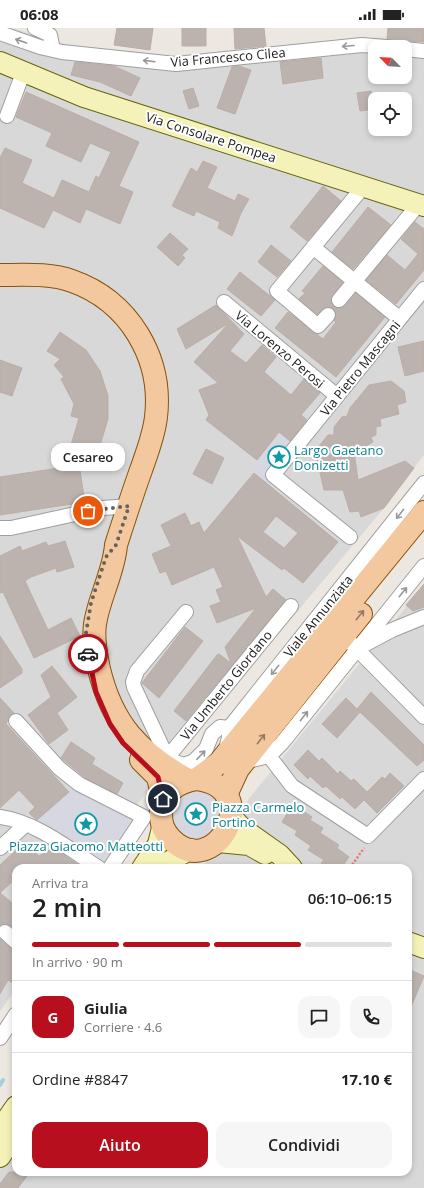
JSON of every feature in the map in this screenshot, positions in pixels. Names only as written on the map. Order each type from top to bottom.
[{"type":"main road","name":"Via Consolare Pompea","points":[[0,62],[23,73],[84,97],[364,186],[421,206]]},
{"type":"main road","points":[[0,274],[58,277],[86,286],[118,307],[142,339],[148,352],[155,379],[157,403],[156,417],[150,442],[116,545],[115,558],[99,604],[95,623],[94,639],[105,692],[117,720],[135,742],[193,780]]},
{"type":"main road","name":"Viale Annunziata","points":[[344,636],[382,550],[424,512]]},
{"type":"main road","name":"Viale Annunziata","points":[[193,780],[234,759],[344,636],[424,535]]},
{"type":"main road","points":[[116,545],[106,557],[89,612],[86,641],[90,663],[96,692],[110,724],[123,743],[158,777],[163,799]]},
{"type":"main road","name":"Viale Annunziata","points":[[226,795],[232,778],[234,759]]},
{"type":"main road","points":[[145,864],[158,844],[153,822],[163,799],[178,784],[193,780],[213,783],[226,795],[231,809],[229,826],[225,835],[218,842],[209,847],[191,849],[170,861],[168,864]]},
{"type":"main road","points":[[231,816],[242,828],[280,855],[287,864]]},
{"type":"main road","points":[[153,822],[174,842],[191,849]]},
{"type":"main road","points":[[218,842],[249,845],[284,864]]},
{"type":"main road","points":[[412,944],[424,948]]},
{"type":"main road","points":[[0,1129],[12,1112]]},
{"type":"main road","points":[[0,1157],[12,1139]]},
{"type":"street","points":[[35,28],[50,35],[53,50]]},
{"type":"street","name":"Via Francesco Cilea","points":[[0,33],[53,50],[176,64],[368,45]]},
{"type":"street","points":[[412,50],[424,51]]},
{"type":"street","points":[[7,116],[23,73]]},
{"type":"street","points":[[328,315],[318,326],[277,292],[364,186]]},
{"type":"street","points":[[339,300],[421,206]]},
{"type":"street","points":[[313,247],[394,314]]},
{"type":"street","points":[[339,380],[424,277]]},
{"type":"street","name":"Via Pietro Mascagni","points":[[350,537],[273,475],[424,289]]},
{"type":"street","name":"Via Lorenzo Perosi","points":[[224,302],[337,396]]},
{"type":"street","name":"Viale Annunziata","points":[[234,759],[228,728],[382,550],[424,483]]},
{"type":"street","points":[[0,528],[11,528],[103,508],[129,506]]},
{"type":"street","name":"Viale Annunziata","points":[[269,756],[282,744],[344,636],[424,566]]},
{"type":"street","name":"Via Umberto Giordano","points":[[164,761],[291,606]]},
{"type":"street","points":[[186,612],[138,671],[133,682],[164,761],[190,764],[206,749],[215,730],[220,727],[228,728]]},
{"type":"street","points":[[344,636],[392,630],[424,617]]},
{"type":"street","points":[[344,636],[424,717]]},
{"type":"street","points":[[16,721],[59,768],[79,784],[153,822],[114,864]]},
{"type":"street","points":[[234,759],[269,756],[292,786],[368,836],[424,779]]},
{"type":"street","points":[[2,816],[45,834],[93,864]]},
{"type":"street","points":[[0,848],[25,825]]},
{"type":"street","points":[[5,932],[12,938]]},
{"type":"street","points":[[0,1038],[12,1020]]},
{"type":"path","points":[[353,864],[364,851],[368,836]]},
{"type":"shaded area","points":[[15,29],[119,60],[368,48],[368,84],[412,84],[412,52],[424,54],[424,455],[384,508],[149,788],[96,864],[12,864],[12,994],[0,1011],[0,30]]},
{"type":"shaded area","name":"Largo Gaetano Donizetti","points":[[280,432],[303,451],[274,488],[250,469]]},
{"type":"shaded area","points":[[424,585],[424,1188],[0,1188],[0,1151],[12,1134],[12,1176],[412,1176],[412,864],[205,864],[251,796]]},
{"type":"shaded area","points":[[206,773],[231,836],[165,842],[154,813]]},
{"type":"shaded area","name":"Piazza Giacomo Matteotti","points":[[79,784],[144,817],[113,864],[102,864],[29,826]]},
{"type":"building","points":[[117,28],[153,28],[150,50],[114,45]]},
{"type":"building","points":[[182,28],[206,28],[206,46],[182,46]]},
{"type":"building","points":[[234,28],[264,28],[266,46],[235,49]]},
{"type":"building","points":[[388,28],[424,28],[424,42],[412,41],[412,40],[392,40],[387,38]]},
{"type":"building","points":[[321,58],[323,78],[283,84],[280,62]]},
{"type":"building","points":[[75,62],[114,66],[140,78],[131,96],[100,82],[71,75]]},
{"type":"building","points":[[239,66],[251,70],[235,114],[217,108],[232,67]]},
{"type":"building","points":[[193,88],[199,106],[189,109],[183,91]]},
{"type":"building","points":[[371,91],[368,92],[368,110],[360,111],[357,93]]},
{"type":"building","points":[[26,92],[139,142],[119,186],[133,192],[120,224],[86,209],[80,223],[53,210],[44,228],[0,208],[0,158],[5,148],[32,160],[22,183],[54,198],[62,180],[89,192],[96,176],[99,178],[111,152],[90,143],[81,162],[46,146],[52,133],[16,117]]},
{"type":"building","points":[[203,161],[217,167],[207,188],[235,201],[238,194],[249,199],[241,213],[232,236],[218,228],[220,222],[196,211],[194,216],[172,206],[191,168],[197,172]]},
{"type":"building","points":[[323,186],[341,201],[307,241],[290,227]]},
{"type":"building","points":[[368,207],[391,225],[353,269],[332,252]]},
{"type":"building","points":[[415,222],[424,229],[424,270],[396,304],[366,280],[387,255],[405,270],[418,254],[401,239]]},
{"type":"building","points":[[170,233],[188,249],[182,255],[185,258],[178,266],[157,247]]},
{"type":"building","points":[[271,245],[291,261],[277,277],[258,262]]},
{"type":"building","points":[[323,266],[343,282],[331,298],[333,306],[342,308],[356,293],[385,317],[336,377],[275,328],[288,312],[323,339],[336,322],[334,320],[336,313],[333,308],[326,307],[317,314],[299,299],[305,293],[302,291]]},
{"type":"building","points":[[240,272],[275,300],[261,316],[227,289]]},
{"type":"building","points":[[216,305],[244,334],[230,351],[246,363],[262,345],[276,357],[264,372],[291,395],[304,379],[320,393],[301,415],[307,420],[290,441],[279,432],[257,460],[206,420],[209,415],[199,390],[218,383],[194,362],[229,323],[186,349],[177,329]]},
{"type":"building","points":[[60,332],[86,350],[100,371],[108,396],[108,419],[97,455],[71,445],[79,418],[71,416],[74,404],[61,379],[64,377],[54,365],[60,359],[47,351]]},
{"type":"building","points":[[424,341],[424,371],[405,376],[398,347]]},
{"type":"building","points":[[0,360],[22,368],[12,396],[0,392]]},
{"type":"building","points":[[391,381],[404,391],[406,402],[397,405],[399,414],[380,419],[381,426],[376,427],[376,435],[371,437],[373,442],[354,452],[358,480],[405,461],[414,468],[384,508],[361,517],[359,511],[350,512],[343,490],[324,490],[315,451],[328,435],[334,435],[334,427],[342,417],[347,416],[350,408],[369,385]]},
{"type":"building","points":[[206,449],[224,458],[212,484],[193,474]]},
{"type":"building","points":[[79,465],[85,502],[0,515],[0,477]]},
{"type":"building","points":[[254,473],[338,542],[303,583],[284,568],[282,570],[237,536],[266,597],[273,589],[286,600],[186,721],[174,711],[217,655],[219,654],[231,663],[225,647],[256,608],[217,623],[210,606],[221,602],[216,590],[223,587],[214,567],[172,585],[166,571],[160,573],[152,554],[171,546],[161,525],[185,513],[191,526],[199,522],[204,533]],"holes":[[[276,516],[298,533],[284,548],[263,532]]]},
{"type":"building","points":[[65,541],[74,567],[57,572],[56,568],[31,577],[25,581],[48,630],[71,618],[80,636],[34,658],[3,592],[0,593],[0,556],[20,546],[22,551],[46,542],[48,546]]},
{"type":"building","points":[[424,584],[424,607],[413,611],[406,605]]},
{"type":"building","points":[[185,627],[203,641],[159,698],[142,683]]},
{"type":"building","points":[[0,636],[22,669],[22,673],[0,688]]},
{"type":"building","points":[[52,666],[77,697],[57,713],[68,730],[49,744],[28,715],[51,697],[41,675]]},
{"type":"building","points":[[371,692],[424,745],[424,760],[417,766],[360,712],[337,738],[322,724],[346,698],[357,709]]},
{"type":"building","points":[[0,698],[14,713],[10,715],[6,724],[69,792],[37,820],[29,813],[35,807],[19,790],[0,808]]},
{"type":"building","points":[[71,742],[95,758],[92,764],[123,783],[117,794],[87,779],[61,758]]},
{"type":"building","points":[[308,750],[319,761],[322,758],[338,774],[340,771],[351,781],[354,779],[367,792],[382,777],[385,779],[390,773],[404,786],[377,813],[364,800],[355,809],[342,797],[340,799],[326,786],[323,788],[310,776],[308,779],[294,765]]},
{"type":"building","points":[[293,804],[312,817],[310,820],[323,828],[320,833],[339,845],[337,848],[349,857],[344,864],[323,864],[321,863],[324,860],[308,850],[311,846],[295,835],[297,831],[282,822]]},
{"type":"building","points":[[25,842],[39,856],[53,848],[77,864],[12,864],[12,882],[0,893],[0,865]]},
{"type":"building","points":[[0,893],[12,903],[12,928],[7,924],[0,925]]},
{"type":"building","points":[[0,939],[12,949],[12,982],[8,980],[0,994]]},
{"type":"building","points":[[412,971],[424,976],[412,1004]]},
{"type":"building","points":[[9,1172],[12,1172],[12,1176],[27,1176],[18,1188],[0,1188],[0,1184]]},
{"type":"waterway","points":[[0,1085],[3,1080]]},
{"type":"way so far","points":[[88,511],[129,506],[116,545],[106,557],[91,603],[86,633],[88,654]]},
{"type":"place","name":"Largo Gaetano Donizetti","points":[[279,457]]},
{"type":"place","name":"Cesareo","points":[[88,511]]},
{"type":"place","name":"Piazza Carmelo Fortino","points":[[196,814]]},
{"type":"place","name":"Piazza Giacomo Matteotti","points":[[86,824]]},
{"type":"route","points":[[88,654],[93,682],[105,715],[123,743],[148,765],[158,777],[163,799]]}]
